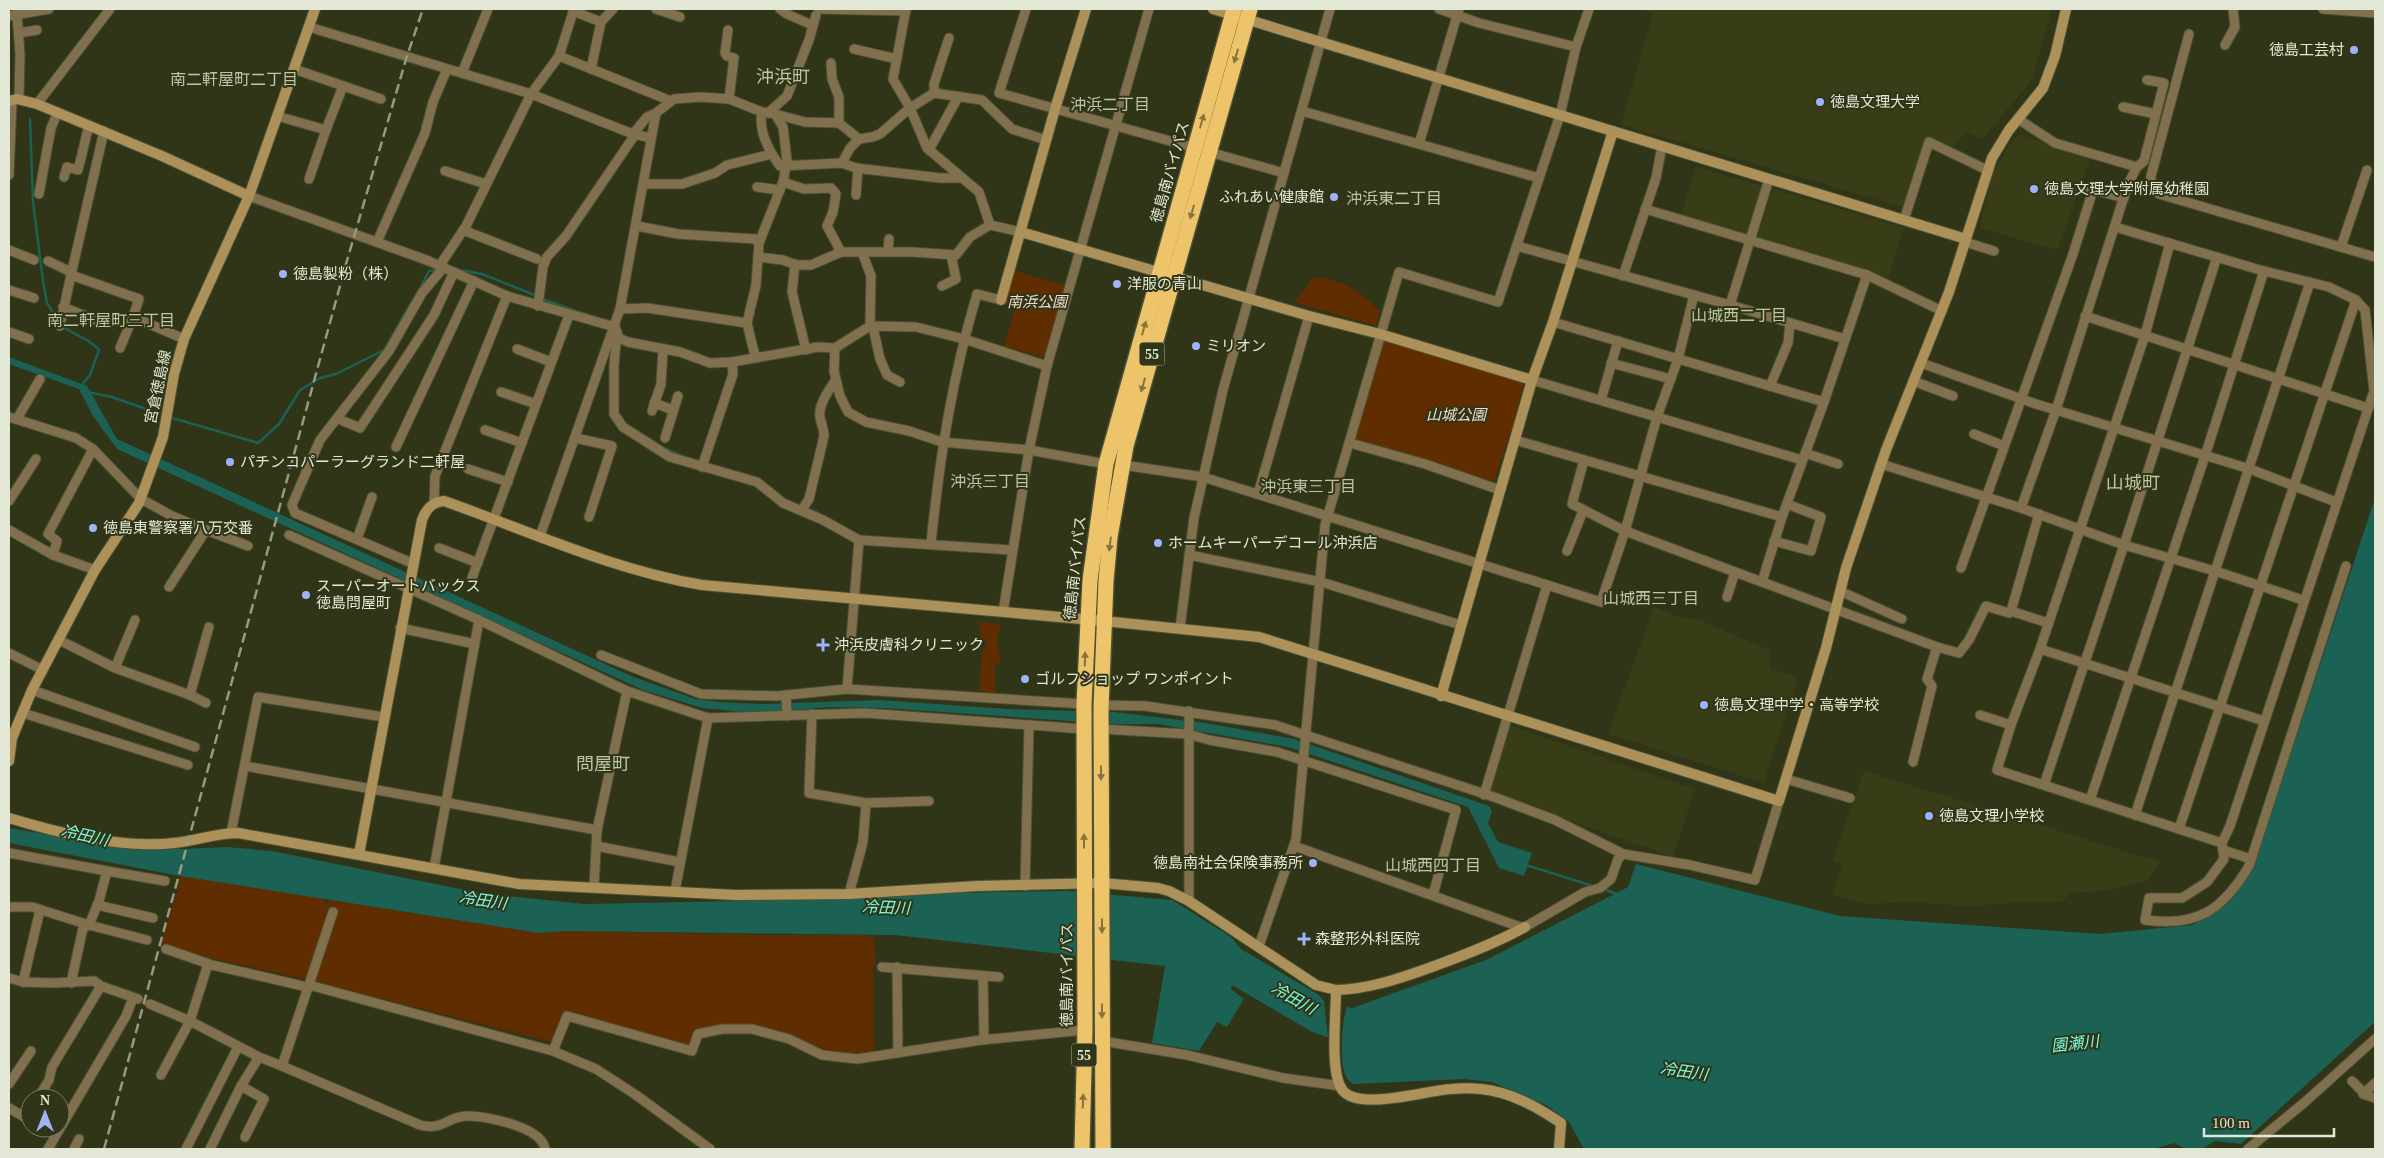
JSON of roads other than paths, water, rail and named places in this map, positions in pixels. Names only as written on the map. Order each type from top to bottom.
[{"type":"highway","name":"徳島南バイパス","points":[[1082,1149],[1085,1030],[1084,716],[1086,620],[1106,464],[1167,274],[1241,13]]},
{"type":"highway","name":"徳島南バイパス","points":[[1103,1149],[1101,707],[1104,620],[1110,537],[1126,446],[1167,274]]},
{"type":"street","points":[[9,175],[19,33],[13,15],[49,9]]},
{"type":"street","points":[[37,104],[110,9]]},
{"type":"street","name":"宮倉徳島線","points":[[9,761],[11,737],[24,713],[32,690],[95,570],[141,499],[163,437],[174,374],[184,339],[249,196],[315,9]]},
{"type":"street","points":[[462,73],[488,9]]},
{"type":"street","points":[[591,69],[601,22],[613,9]]},
{"type":"street","points":[[656,9],[680,17]]},
{"type":"street","points":[[780,9],[787,14],[816,16],[906,10],[893,79],[910,108],[930,150],[979,192],[990,225]]},
{"type":"street","points":[[1026,9],[999,93],[1284,173]]},
{"type":"street","points":[[931,543],[942,442],[964,339],[977,294],[1001,300],[1055,109],[1086,9]]},
{"type":"street","points":[[1003,612],[1029,450],[1047,366],[1149,9]]},
{"type":"street","points":[[1213,9],[1241,13],[1321,41],[1904,220],[1994,251]]},
{"type":"street","points":[[1180,628],[1189,555],[1203,477],[1247,298],[1330,9]]},
{"type":"street","points":[[1439,9],[1458,12],[1576,47]]},
{"type":"street","points":[[1259,946],[1294,846],[1307,735],[1312,653],[1328,516],[1399,272],[1498,302],[1560,115],[1576,47],[1589,9]]},
{"type":"street","points":[[1101,707],[1145,706],[1275,725],[1555,820],[1623,854],[1690,865],[1756,880],[1840,591],[1881,464],[1942,311],[1987,170],[2001,141],[2038,96],[2048,78],[2066,9]]},
{"type":"street","points":[[2225,45],[2235,27],[2233,9]]},
{"type":"street","points":[[2323,9],[2375,13]]},
{"type":"street","points":[[414,564],[295,513],[292,505],[320,440],[389,352],[422,294],[442,266],[463,230],[531,94],[559,56],[574,10],[601,22]]},
{"type":"street","points":[[1419,144],[1458,12]]},
{"type":"street","points":[[816,16],[809,40],[787,96],[760,122],[772,154],[780,166],[822,162],[842,163],[858,168],[940,178],[961,178]]},
{"type":"street","points":[[309,27],[531,94],[633,134],[651,138]]},
{"type":"street","points":[[19,33],[37,30]]},
{"type":"street","points":[[728,30],[725,53],[727,56],[734,58],[729,99]]},
{"type":"street","points":[[2189,34],[2150,176],[2153,189],[2159,194],[2375,257]]},
{"type":"street","points":[[934,93],[934,84],[950,38]]},
{"type":"street","points":[[854,49],[897,59]]},
{"type":"street","points":[[559,56],[671,101]]},
{"type":"street","points":[[831,63],[832,80],[839,97],[839,123]]},
{"type":"street","points":[[377,242],[425,133],[433,102],[447,68]]},
{"type":"street","points":[[294,69],[381,99]]},
{"type":"street","points":[[2021,508],[2056,410],[2128,184],[2137,167],[2144,161],[2164,83],[2147,80]]},
{"type":"street","points":[[310,180],[343,86]]},
{"type":"street","points":[[842,163],[850,148],[859,139],[880,134],[910,108],[934,93],[982,100],[1012,129],[1046,140]]},
{"type":"street","points":[[538,306],[543,267],[547,257],[566,236],[646,117],[656,113],[674,99],[701,97],[729,99],[768,113],[805,122],[839,123],[859,139]]},
{"type":"street","points":[[930,150],[958,97]]},
{"type":"street","points":[[13,101],[37,104],[58,112],[249,196],[442,266],[508,296],[615,327]]},
{"type":"street","points":[[2123,107],[2156,114]]},
{"type":"street","points":[[1302,110],[1539,178]]},
{"type":"street","points":[[39,194],[52,128],[58,112]]},
{"type":"street","points":[[540,536],[620,309],[637,226],[656,113]]},
{"type":"street","points":[[755,356],[747,323],[756,285],[759,242],[787,166],[783,127],[768,113]]},
{"type":"street","points":[[277,116],[326,130]]},
{"type":"street","points":[[2018,119],[2055,143],[2137,167]]},
{"type":"street","points":[[78,170],[90,125]]},
{"type":"street","points":[[60,326],[104,131]]},
{"type":"street","points":[[1441,696],[1532,380],[1553,322],[1570,262],[1613,131]]},
{"type":"street","points":[[1904,220],[1929,142],[1987,170]]},
{"type":"street","points":[[1623,276],[1656,178],[1662,146]]},
{"type":"street","points":[[644,184],[682,184],[715,173],[727,165],[772,154]]},
{"type":"street","points":[[64,177],[67,167],[94,175]]},
{"type":"street","points":[[856,196],[858,168]]},
{"type":"street","points":[[2341,247],[2367,170]]},
{"type":"street","points":[[445,171],[486,184]]},
{"type":"street","points":[[1730,305],[1769,179]]},
{"type":"street","points":[[757,187],[831,188],[836,194],[833,212],[827,226],[842,252]]},
{"type":"street","points":[[1961,568],[2073,254],[2090,189],[2124,198]]},
{"type":"street","points":[[1645,209],[1867,276],[1942,311]]},
{"type":"street","points":[[758,257],[811,265],[842,252],[888,252],[956,256],[970,237],[990,225],[1080,248],[1309,316],[1380,334],[1657,417],[1803,457],[1838,464]]},
{"type":"street","points":[[637,226],[678,234],[755,239],[759,242]]},
{"type":"street","points":[[2115,227],[2264,271],[2328,286],[2356,300],[2365,310],[2374,392],[2222,847],[2224,859],[2207,882],[2182,898],[2149,898],[2145,920],[2168,923],[2190,921],[2206,913],[2241,880],[2251,859],[2346,566]]},
{"type":"street","points":[[463,230],[537,259]]},
{"type":"street","points":[[888,252],[889,239]]},
{"type":"street","points":[[2170,243],[2145,335],[2115,428],[1997,770],[2179,829],[2251,859]]},
{"type":"street","points":[[1517,246],[1845,339]]},
{"type":"street","points":[[9,250],[34,260]]},
{"type":"street","points":[[862,252],[871,276],[872,326],[880,359],[887,376],[900,382]]},
{"type":"street","points":[[942,286],[956,279],[951,255]]},
{"type":"street","points":[[2044,785],[2158,442],[2217,257]]},
{"type":"street","points":[[48,261],[71,274],[139,299],[120,348]]},
{"type":"street","points":[[795,264],[792,292],[802,314],[806,350]]},
{"type":"street","points":[[2090,800],[2205,456],[2264,271]]},
{"type":"street","points":[[343,421],[360,428],[434,315],[454,272]]},
{"type":"street","points":[[1762,582],[1786,504],[1824,402],[1867,276]]},
{"type":"street","points":[[396,447],[474,280]]},
{"type":"street","points":[[2136,815],[2175,692],[2280,379],[2310,282]]},
{"type":"street","points":[[9,290],[34,298]]},
{"type":"street","points":[[1123,465],[1203,477],[1601,602],[1625,531],[1657,417],[1678,359],[1694,295]]},
{"type":"street","points":[[434,503],[434,476],[508,296]]},
{"type":"street","points":[[2179,829],[2356,300]]},
{"type":"street","points":[[64,307],[104,322]]},
{"type":"street","points":[[620,309],[647,308],[747,323]]},
{"type":"street","points":[[472,578],[569,315]]},
{"type":"street","points":[[1258,494],[1309,316]]},
{"type":"street","points":[[2086,316],[2368,408]]},
{"type":"street","points":[[133,317],[184,339]]},
{"type":"street","points":[[1553,322],[1824,402]]},
{"type":"street","points":[[1770,386],[1788,343],[1790,323]]},
{"type":"street","points":[[615,327],[620,338],[628,342],[680,352],[710,363],[732,362],[755,356],[818,347],[835,348],[872,326],[916,327],[964,339],[1047,366]]},
{"type":"street","points":[[9,332],[29,339]]},
{"type":"street","points":[[620,338],[616,343],[614,358],[614,414],[623,427],[664,453],[702,467],[748,478],[783,503],[802,510],[859,540],[931,543],[1012,550]]},
{"type":"street","points":[[1600,400],[1618,341]]},
{"type":"street","points":[[835,348],[835,381],[848,412],[860,419],[942,442],[1029,450],[1106,464]]},
{"type":"street","points":[[518,349],[551,362]]},
{"type":"street","points":[[663,350],[661,384],[653,407],[673,410]]},
{"type":"street","points":[[702,467],[733,374],[732,362]]},
{"type":"street","points":[[1611,363],[1671,378]]},
{"type":"street","points":[[1921,363],[2056,410],[2250,469],[2336,502]]},
{"type":"street","points":[[40,379],[13,418],[76,438],[93,449],[141,499],[172,516],[248,546]]},
{"type":"street","points":[[802,510],[808,499],[824,436],[824,427],[819,417],[821,408],[835,381]]},
{"type":"street","points":[[1914,381],[1953,396]]},
{"type":"street","points":[[501,392],[536,404]]},
{"type":"street","points":[[666,438],[678,396]]},
{"type":"street","points":[[485,430],[522,443]]},
{"type":"street","points":[[1974,434],[2004,446]]},
{"type":"street","points":[[575,438],[612,446],[589,517]]},
{"type":"street","points":[[1515,440],[1782,516]]},
{"type":"street","points":[[1350,443],[1425,464],[1500,490]]},
{"type":"street","points":[[53,555],[57,541],[48,534],[93,449]]},
{"type":"street","points":[[9,501],[36,458]]},
{"type":"street","points":[[1584,460],[1572,504],[1583,511],[1625,531],[1938,647],[1959,654],[1969,640],[1986,606],[2009,613],[2011,611],[2048,623]]},
{"type":"street","points":[[1881,464],[2021,508],[2124,545],[2303,600]]},
{"type":"street","points":[[468,470],[508,482]]},
{"type":"street","points":[[357,539],[372,497]]},
{"type":"street","points":[[359,854],[400,628],[410,589],[422,520],[424,513],[434,503],[444,501],[644,573],[677,581],[1086,620],[1104,620],[1259,637],[1441,696],[1780,801]]},
{"type":"street","points":[[1774,541],[1811,551],[1822,517],[1786,504]]},
{"type":"street","points":[[1567,551],[1583,511]]},
{"type":"street","points":[[2011,611],[2039,514]]},
{"type":"street","points":[[9,530],[53,555],[95,570]]},
{"type":"street","points":[[169,587],[206,530]]},
{"type":"street","points":[[289,535],[479,620],[627,691],[708,718],[865,713],[1029,725],[1084,716]]},
{"type":"street","points":[[847,690],[859,540]]},
{"type":"street","points":[[439,548],[478,563]]},
{"type":"street","points":[[1189,555],[1321,582],[1461,625]]},
{"type":"street","points":[[1727,597],[1736,572]]},
{"type":"street","points":[[1484,795],[1547,585]]},
{"type":"street","points":[[1840,591],[1902,619]]},
{"type":"street","points":[[115,668],[135,620]]},
{"type":"street","points":[[434,868],[479,620]]},
{"type":"street","points":[[190,695],[209,628]]},
{"type":"street","points":[[400,628],[475,644]]},
{"type":"street","points":[[59,640],[115,668],[190,695],[206,703]]},
{"type":"street","points":[[1913,762],[1932,686],[1927,679],[1938,647]]},
{"type":"street","points":[[2040,649],[2264,721]]},
{"type":"street","points":[[9,653],[43,670]]},
{"type":"street","points":[[601,655],[701,694],[738,696],[847,690],[1084,716]]},
{"type":"street","points":[[32,690],[196,747]]},
{"type":"street","points":[[594,887],[597,830],[627,691]]},
{"type":"street","points":[[786,694],[787,716]]},
{"type":"street","points":[[231,833],[258,697],[384,717]]},
{"type":"street","points":[[1189,711],[1189,901]]},
{"type":"street","points":[[24,713],[188,765]]},
{"type":"street","points":[[812,714],[809,793],[866,803],[928,801]]},
{"type":"street","points":[[1980,714],[2011,726]]},
{"type":"street","points":[[675,891],[708,718]]},
{"type":"street","points":[[1025,886],[1029,725]]},
{"type":"street","points":[[1101,726],[1188,734],[1304,759],[1456,810],[1433,895]]},
{"type":"street","points":[[245,766],[597,830]]},
{"type":"street","points":[[1786,779],[1850,798]]},
{"type":"street","points":[[849,894],[864,842],[866,803]]},
{"type":"street","points":[[9,818],[100,839],[145,844],[175,844],[231,833],[359,854],[518,884],[736,895],[849,894],[977,886],[1102,887],[1169,890],[1259,946],[1316,985],[1336,990],[1357,990],[1402,978],[1474,952],[1524,928],[1585,892],[1600,888],[1611,878],[1618,859],[1623,854]]},
{"type":"street","points":[[596,846],[680,862]]},
{"type":"street","points":[[1294,846],[1524,928]]},
{"type":"street","points":[[9,853],[164,881]]},
{"type":"street","points":[[71,983],[82,928],[88,925],[97,905],[107,871]]},
{"type":"street","points":[[97,905],[153,918]]},
{"type":"street","points":[[9,907],[32,907],[88,925],[147,940]]},
{"type":"street","points":[[23,982],[40,910]]},
{"type":"street","points":[[282,1066],[333,912]]},
{"type":"street","points":[[166,949],[208,964],[308,986],[554,1051],[596,1069],[636,1095],[710,1149]]},
{"type":"street","points":[[161,1075],[190,1021],[208,964]]},
{"type":"street","points":[[882,967],[999,977]]},
{"type":"street","points":[[897,967],[898,1053]]},
{"type":"street","points":[[983,976],[984,1040]]},
{"type":"street","points":[[9,978],[23,982],[71,983],[94,981],[101,986],[136,999],[48,1149]]},
{"type":"street","points":[[44,1088],[49,1080],[52,1067],[101,986]]},
{"type":"street","points":[[1336,990],[1336,1073],[1341,1086],[1348,1096],[1380,1100],[1450,1089],[1482,1089],[1513,1097],[1541,1109],[1561,1123],[1558,1149]]},
{"type":"street","points":[[150,1004],[190,1021],[259,1057],[420,1125],[437,1128],[457,1117],[468,1116],[489,1120],[520,1127],[536,1134],[542,1140],[545,1149]]},
{"type":"street","points":[[554,1051],[567,1016],[692,1051],[698,1034],[722,1029],[752,1029],[789,1040],[822,1055],[857,1059],[984,1040],[1085,1030]]},
{"type":"street","points":[[2248,1149],[2305,1102],[2375,1039]]},
{"type":"street","points":[[1102,1041],[1187,1055],[1320,1085],[1341,1086]]},
{"type":"street","points":[[186,1149],[238,1047]]},
{"type":"street","points":[[9,1084],[31,1051]]},
{"type":"street","points":[[210,1149],[241,1086],[259,1057]]},
{"type":"street","points":[[2352,1081],[2364,1093],[2375,1098]]},
{"type":"street","points":[[2364,1093],[2375,1082]]},
{"type":"street","points":[[241,1086],[264,1099],[245,1138]]},
{"type":"street","points":[[9,1108],[20,1114]]},
{"type":"street","points":[[74,1149],[79,1139]]},
{"type":"water","points":[[9,357],[87,386],[117,439],[631,676],[695,699],[761,704],[879,700],[1007,709],[1114,712],[1206,723],[1294,739],[1489,806],[1492,812],[1488,823],[1498,842],[1532,853],[1524,876],[1499,868],[1468,807],[1288,747],[1158,724],[1113,724],[884,708],[829,707],[779,712],[744,712],[702,708],[643,690],[117,449],[93,416],[79,389],[9,364]]},
{"type":"water","points":[[2375,498],[2375,1022],[2241,1144],[2215,1141],[2202,1149],[2186,1149],[2174,1143],[2153,1149],[1584,1149],[1569,1122],[1546,1105],[1492,1082],[1464,1079],[1353,1084],[1346,1077],[1342,1048],[1347,1007],[1352,1008],[1486,960],[1628,887],[1636,864],[1840,916],[2100,934],[2192,925],[2221,908],[2238,891],[2257,856]]},
{"type":"water","name":"冷田川","points":[[9,828],[110,845],[182,849],[227,847],[272,851],[480,893],[584,904],[844,899],[945,893],[1069,891],[1172,900],[1231,937],[1241,949],[1319,995],[1324,1001],[1328,1037],[1312,1032],[1232,985],[1231,989],[1244,999],[1227,1027],[1217,1022],[1199,1051],[1152,1043],[1165,966],[895,935],[566,931],[539,933],[180,876],[9,843]]},
{"type":"waterway","points":[[30,119],[33,202],[43,281],[47,303],[59,322]]},
{"type":"waterway","points":[[455,269],[482,274],[537,296]]},
{"type":"waterway","points":[[419,290],[429,271],[437,270]]},
{"type":"waterway","points":[[542,299],[588,315]]},
{"type":"waterway","points":[[169,417],[258,443],[279,424],[300,390],[320,378],[336,374],[384,350],[411,303]]},
{"type":"waterway","points":[[63,326],[99,350],[90,375],[81,386]]},
{"type":"waterway","points":[[87,392],[112,397],[163,415]]},
{"type":"waterway","points":[[664,448],[687,458]]},
{"type":"waterway","points":[[740,473],[756,478]]},
{"type":"waterway","points":[[805,507],[820,514]]},
{"type":"waterway","points":[[1526,865],[1593,886]]},
{"type":"waterway","points":[[1603,889],[1617,894]]},
{"type":"railway","points":[[104,1149],[346,264],[407,56],[423,9]]},
{"type":"place","name":"徳島工芸村","points":[[2354,50]]},
{"type":"place","name":"徳島文理大学","points":[[1820,102]]},
{"type":"place","name":"徳島文理大学附属幼稚園","points":[[2034,189]]},
{"type":"place","name":"ふれあい健康館","points":[[1334,197]]},
{"type":"place","name":"徳島製粉（株）","points":[[283,274]]},
{"type":"place","name":"洋服の青山","points":[[1117,284]]},
{"type":"place","name":"ミリオン","points":[[1196,346]]},
{"type":"place","name":"パチンコパーラーグランド二軒屋","points":[[230,462]]},
{"type":"place","name":"徳島東警察署八万交番","points":[[93,528]]},
{"type":"place","name":"ホームキーパーデコール沖浜店","points":[[1158,543]]},
{"type":"place","name":"スーパーオートバックス 徳島問屋町","points":[[306,595]]},
{"type":"place","name":"沖浜皮膚科クリニック","points":[[823,645]]},
{"type":"place","name":"ゴルフショップ ワンポイント","points":[[1025,679]]},
{"type":"place","name":"徳島文理中学・高等学校","points":[[1704,705]]},
{"type":"place","name":"徳島文理小学校","points":[[1929,816]]},
{"type":"place","name":"徳島南社会保険事務所","points":[[1313,863]]},
{"type":"place","name":"森整形外科医院","points":[[1304,939]]},
{"type":"district","name":"沖浜町","points":[[783,77]]},
{"type":"district","name":"南二軒屋町二丁目","points":[[234,79]]},
{"type":"district","name":"沖浜二丁目","points":[[1110,104]]},
{"type":"district","name":"沖浜東二丁目","points":[[1394,198]]},
{"type":"district","name":"山城西二丁目","points":[[1739,315]]},
{"type":"district","name":"南二軒屋町三丁目","points":[[111,320]]},
{"type":"district","name":"沖浜三丁目","points":[[990,481]]},
{"type":"district","name":"山城町","points":[[2133,483]]},
{"type":"district","name":"沖浜東三丁目","points":[[1308,486]]},
{"type":"district","name":"山城西三丁目","points":[[1651,598]]},
{"type":"district","name":"問屋町","points":[[603,764]]},
{"type":"district","name":"山城西四丁目","points":[[1433,865]]},
{"type":"park label","name":"南浜公園","points":[[1037,302]]},
{"type":"park label","name":"山城公園","points":[[1456,415]]},
{"type":"water label","name":"園瀬川","points":[[2075,1043]]}]
